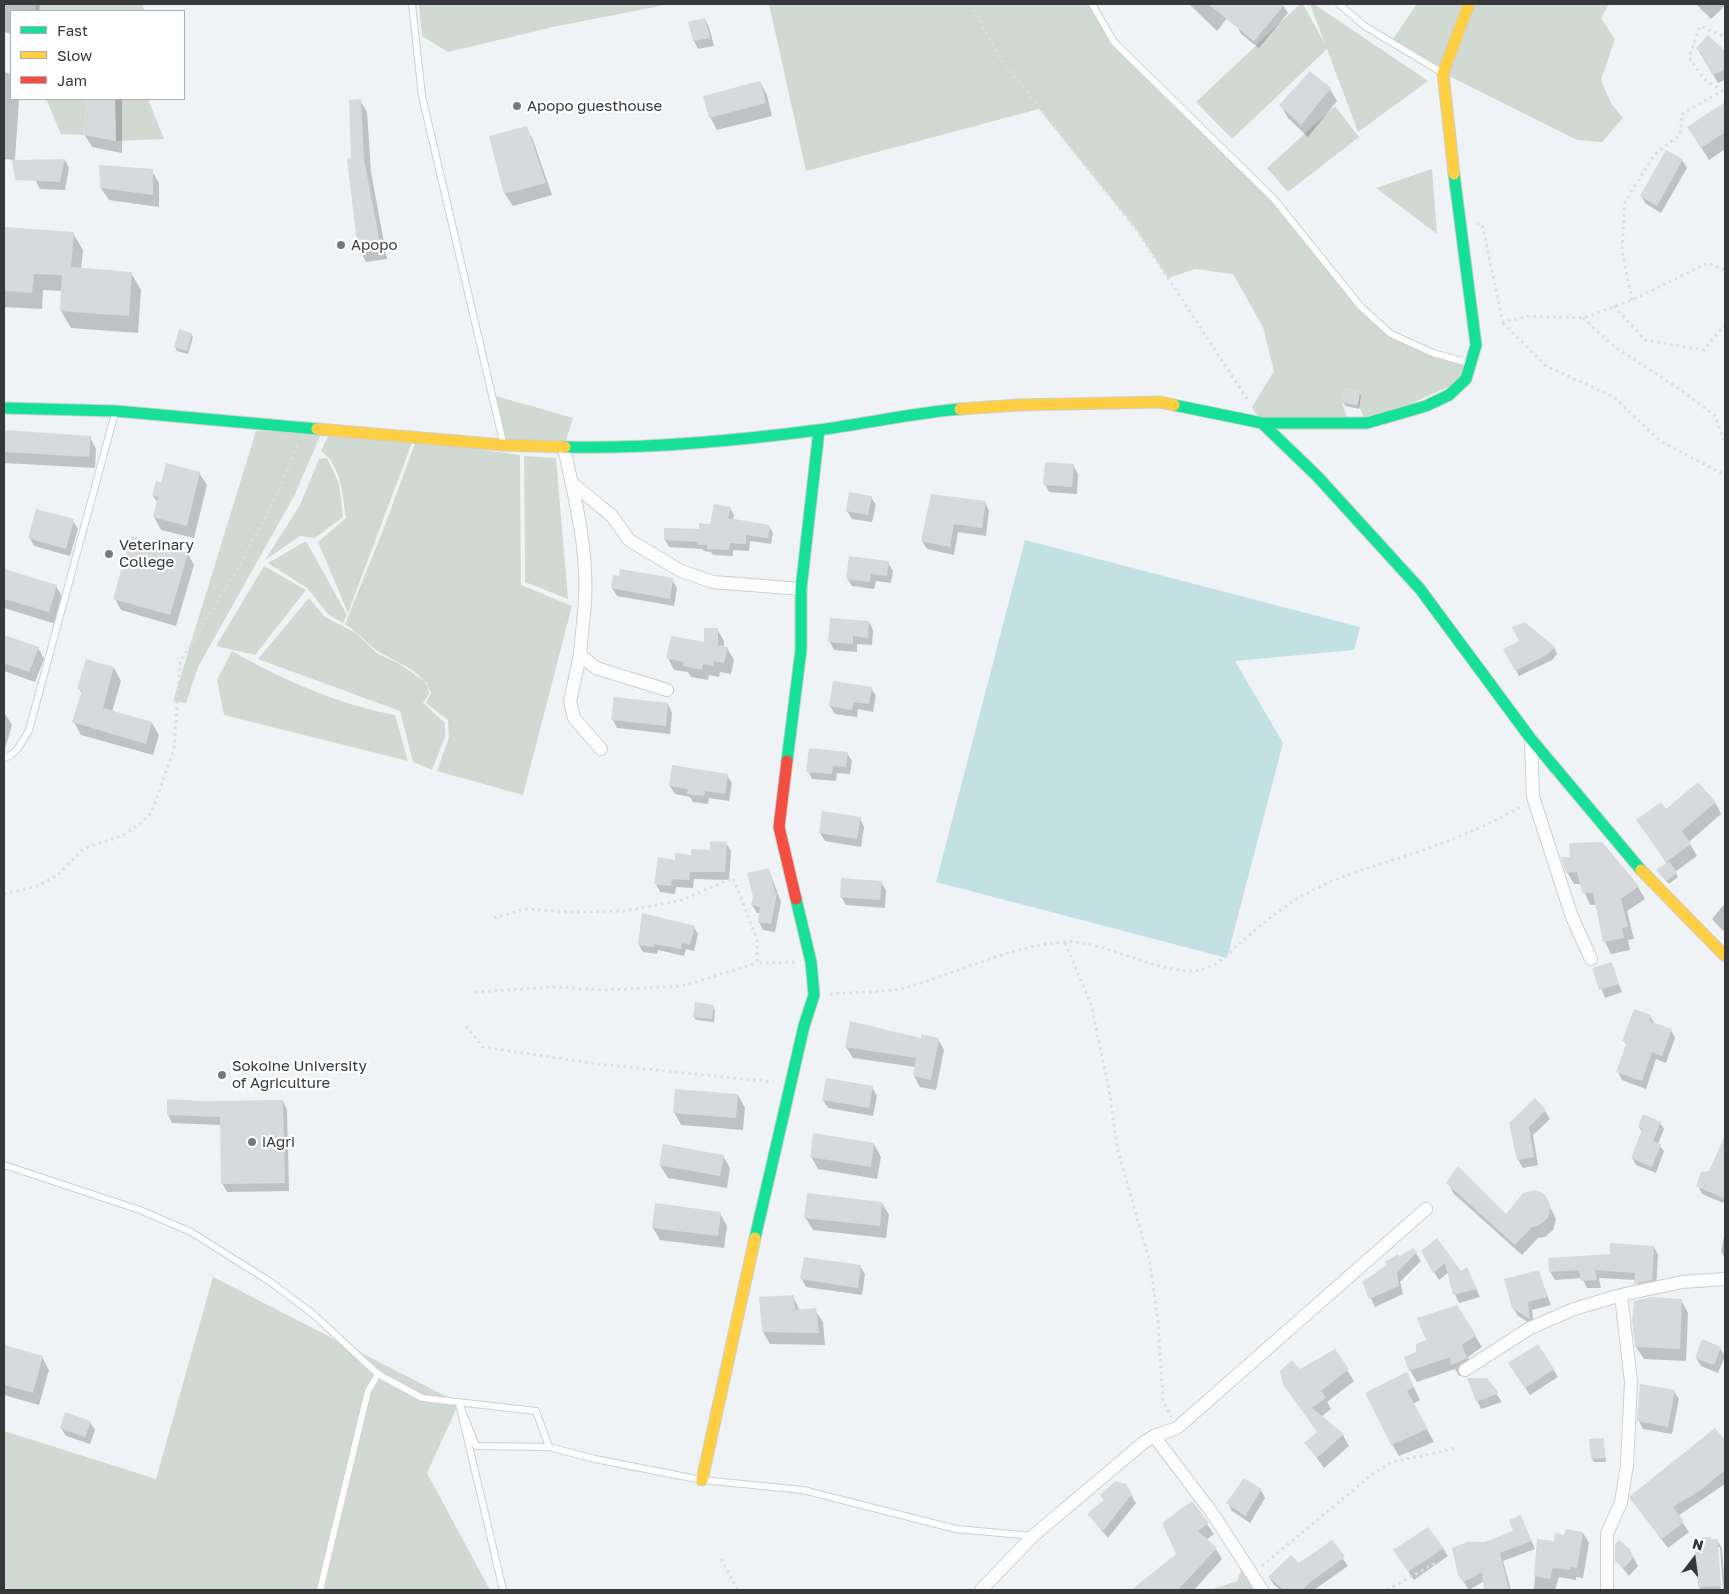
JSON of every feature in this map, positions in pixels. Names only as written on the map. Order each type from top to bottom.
[{"type":"street","points":[[4,408],[116,411],[503,445],[564,448],[698,444],[819,430],[922,412],[1018,405],[1160,402],[1262,424],[1367,423],[1426,406],[1449,395],[1466,379],[1476,345],[1458,221],[1442,73],[1468,4]]},
{"type":"street","points":[[1262,424],[1317,476],[1420,589],[1531,739],[1650,880],[1725,956]]},
{"type":"street","points":[[702,1480],[790,1084],[814,995],[812,962],[779,827],[801,650],[801,589],[819,430]]},
{"type":"street","points":[[564,448],[583,548],[585,600],[580,655],[570,701],[574,718],[602,749]]},
{"type":"street","points":[[572,483],[612,516],[629,540],[681,571],[713,582],[801,589]]},
{"type":"street","points":[[580,655],[596,668],[667,690]]},
{"type":"street","points":[[1531,739],[1533,797],[1572,917],[1591,959]]},
{"type":"street","points":[[981,1590],[1033,1536],[1154,1436],[1177,1428],[1426,1209]]},
{"type":"street","points":[[1465,1370],[1530,1328],[1574,1309],[1621,1295],[1682,1282],[1725,1279]]},
{"type":"street","points":[[1606,1590],[1607,1534],[1620,1502],[1627,1465],[1631,1382],[1621,1295]]},
{"type":"street","points":[[1154,1436],[1212,1514],[1262,1590]]},
{"type":"lane","points":[[412,4],[422,96],[503,445]]},
{"type":"lane","points":[[1092,4],[1114,42],[1274,199],[1361,307],[1391,334],[1433,353],[1471,363]]},
{"type":"lane","points":[[1339,4],[1366,27],[1442,73]]},
{"type":"lane","points":[[4,758],[8,758],[20,747],[29,730],[116,411]]},
{"type":"lane","points":[[4,1164],[140,1210],[191,1232],[269,1281],[313,1314],[378,1374],[422,1398],[536,1412],[549,1447]]},
{"type":"lane","points":[[320,1590],[368,1391],[378,1374]]},
{"type":"lane","points":[[460,1403],[476,1446],[549,1447],[595,1459],[702,1480],[803,1490],[956,1529],[1033,1536]]},
{"type":"lane","points":[[460,1403],[503,1590]]},
{"type":"path","points":[[970,4],[1000,58],[1136,228],[1262,424]]},
{"type":"path","points":[[1724,90],[1704,79],[1689,57],[1700,26],[1721,35],[1725,34]]},
{"type":"path","points":[[1632,300],[1622,250],[1625,202],[1654,155],[1680,135],[1682,114],[1724,90]]},
{"type":"path","points":[[1490,261],[1503,322],[1546,366],[1614,398],[1660,441],[1725,475]]},
{"type":"path","points":[[1503,322],[1530,316],[1583,318],[1632,300],[1708,263],[1725,270]]},
{"type":"path","points":[[1614,306],[1646,340],[1704,350],[1724,325]]},
{"type":"path","points":[[1583,318],[1612,346],[1684,392],[1715,416],[1725,443]]},
{"type":"path","points":[[4,894],[38,886],[58,875],[83,849],[122,836],[141,823],[152,812],[174,748],[180,662],[242,562],[279,491],[305,427]]},
{"type":"path","points":[[814,995],[907,988],[962,967],[1027,949],[1065,942],[1099,946],[1149,963],[1186,970],[1206,968],[1220,960],[1267,920],[1300,897],[1359,870],[1413,853],[1491,824],[1533,797]]},
{"type":"path","points":[[494,918],[525,909],[570,912],[624,910],[682,900],[733,878],[757,938],[756,963]]},
{"type":"path","points":[[1065,942],[1091,1004],[1096,1023],[1118,1151],[1150,1263],[1158,1321],[1163,1400],[1177,1428]]},
{"type":"path","points":[[475,992],[553,987],[606,990],[682,986],[756,963],[812,962]]},
{"type":"path","points":[[466,1026],[483,1047],[598,1064],[790,1084]]},
{"type":"path","points":[[1252,1574],[1286,1548],[1375,1472],[1393,1462],[1456,1448]]},
{"type":"path","points":[[721,1559],[738,1590]]},
{"type":"path","points":[[1387,1590],[1437,1562]]},
{"type":"shaded area","points":[[35,4],[143,4],[144,10],[35,10]]},
{"type":"shaded area","points":[[419,4],[670,4],[553,27],[448,52],[422,36]]},
{"type":"shaded area","points":[[769,4],[1092,4],[1114,42],[1274,199],[1361,307],[1391,334],[1433,353],[1471,363],[1466,379],[1367,423],[1358,405],[1360,391],[1345,389],[1342,403],[1349,423],[1262,423],[1252,407],[1274,371],[1263,327],[1233,274],[1195,269],[1168,278],[1136,229],[1039,109],[806,171]]},
{"type":"shaded area","points":[[1300,4],[1303,4],[1325,44],[1310,4],[1314,4],[1428,81],[1358,132],[1327,49],[1232,139],[1196,102]]},
{"type":"shaded area","points":[[1417,4],[1609,4],[1601,18],[1615,39],[1601,80],[1611,103],[1623,118],[1602,142],[1577,140],[1443,73],[1391,42]]},
{"type":"shaded area","points":[[46,100],[87,100],[83,135],[61,134]]},
{"type":"shaded area","points":[[115,100],[148,100],[164,139],[116,141]]},
{"type":"shaded area","points":[[1335,106],[1359,137],[1288,192],[1267,168]]},
{"type":"shaded area","points":[[1432,169],[1437,234],[1376,188]]},
{"type":"shaded area","points":[[496,396],[573,418],[565,443],[506,441]]},
{"type":"shaded area","points":[[256,431],[322,432],[294,496],[198,667],[186,703],[173,701]]},
{"type":"shaded area","points":[[330,432],[413,440],[348,613],[318,542],[346,518],[337,472],[328,457],[321,451]]},
{"type":"shaded area","points":[[416,441],[520,455],[521,585],[572,606],[523,795],[437,771],[449,737],[448,720],[426,703],[431,693],[427,685],[417,674],[376,650],[345,624]]},
{"type":"shaded area","points":[[524,456],[556,458],[568,599],[525,582]]},
{"type":"shaded area","points":[[327,458],[339,483],[343,517],[315,538],[300,536],[265,560],[300,505],[319,459]]},
{"type":"shaded area","points":[[306,541],[347,615],[343,623],[329,615],[307,588],[268,563]]},
{"type":"shaded area","points":[[264,566],[306,590],[255,655],[216,646]]},
{"type":"shaded area","points":[[309,598],[325,617],[356,633],[378,654],[398,663],[427,683],[429,694],[423,703],[445,723],[445,737],[432,770],[413,762],[400,711],[258,659]]},
{"type":"shaded area","points":[[232,651],[271,672],[331,698],[395,715],[408,761],[224,715],[217,680]]},
{"type":"shaded area","points":[[196,1264],[215,1278],[459,1403],[427,1473],[490,1590],[4,1590],[4,1431],[156,1479],[213,1277]]},
{"type":"shaded area","points":[[1244,1562],[1262,1590],[1210,1590],[1237,1581]]},
{"type":"water","points":[[1025,540],[1360,627],[1354,650],[1235,661],[1283,743],[1227,958],[936,882]]},
{"type":"building","points":[[1208,4],[1285,4],[1254,41]]},
{"type":"building","points":[[705,18],[710,38],[693,41],[688,22]]},
{"type":"building","points":[[1708,35],[1725,51],[1725,70],[1712,75],[1702,54],[1696,48]]},
{"type":"building","points":[[1310,71],[1331,88],[1301,125],[1279,105]]},
{"type":"building","points":[[760,81],[766,103],[709,118],[703,96]]},
{"type":"building","points":[[361,99],[364,159],[381,248],[358,251],[347,159],[351,158],[349,100]]},
{"type":"building","points":[[87,100],[115,100],[116,141],[83,135]]},
{"type":"building","points":[[1725,102],[1725,132],[1701,148],[1687,127]]},
{"type":"building","points":[[527,126],[546,183],[504,194],[489,136]]},
{"type":"building","points":[[1666,150],[1683,159],[1657,206],[1640,196]]},
{"type":"building","points":[[65,159],[60,182],[15,180],[12,160]]},
{"type":"building","points":[[99,165],[153,169],[153,195],[100,188]]},
{"type":"building","points":[[4,227],[74,232],[71,267],[132,272],[129,316],[60,311],[62,275],[34,274],[32,293],[4,291]]},
{"type":"building","points":[[179,329],[192,333],[187,351],[174,347]]},
{"type":"building","points":[[1344,389],[1360,391],[1358,405],[1342,403]]},
{"type":"building","points":[[4,430],[91,436],[89,457],[4,452]]},
{"type":"building","points":[[1045,462],[1074,464],[1072,487],[1043,485]]},
{"type":"building","points":[[166,463],[200,472],[187,526],[153,517],[158,497],[152,496],[156,481],[161,483]]},
{"type":"building","points":[[849,492],[872,496],[868,515],[846,511]]},
{"type":"building","points":[[931,494],[986,501],[982,528],[954,524],[950,547],[921,541]]},
{"type":"building","points":[[714,504],[731,507],[728,518],[770,525],[768,538],[746,535],[746,544],[730,543],[729,550],[707,549],[707,545],[698,545],[698,542],[664,540],[664,528],[699,529],[699,523],[710,524]]},
{"type":"building","points":[[36,509],[74,519],[66,549],[28,538]]},
{"type":"building","points":[[131,536],[188,553],[170,615],[113,599]]},
{"type":"building","points":[[849,556],[889,561],[887,576],[871,574],[870,582],[846,579]]},
{"type":"building","points":[[4,569],[57,585],[49,612],[4,599]]},
{"type":"building","points":[[620,569],[673,578],[670,599],[611,588],[613,575],[619,576]]},
{"type":"building","points":[[830,618],[869,621],[868,638],[853,636],[853,644],[828,642]]},
{"type":"building","points":[[1525,622],[1555,647],[1548,654],[1515,671],[1503,649],[1519,641],[1512,627]]},
{"type":"building","points":[[704,628],[718,628],[718,645],[728,647],[724,663],[714,661],[713,666],[703,664],[702,670],[683,666],[684,662],[666,658],[671,636],[704,642]]},
{"type":"building","points":[[4,635],[39,647],[29,672],[4,663]]},
{"type":"building","points":[[86,659],[114,667],[103,708],[152,722],[146,744],[72,722],[82,690],[77,689]]},
{"type":"building","points":[[833,681],[872,687],[869,704],[854,702],[852,710],[829,706]]},
{"type":"building","points":[[614,697],[668,703],[666,726],[611,720]]},
{"type":"building","points":[[809,748],[848,752],[846,767],[833,766],[832,774],[806,772]]},
{"type":"building","points":[[672,765],[728,774],[725,794],[705,791],[704,796],[687,794],[688,789],[669,786]]},
{"type":"building","points":[[1698,782],[1716,802],[1682,831],[1691,844],[1666,862],[1636,820],[1661,802],[1666,809]]},
{"type":"building","points":[[822,811],[861,817],[857,839],[819,833]]},
{"type":"building","points":[[710,841],[727,842],[725,872],[690,872],[689,880],[672,879],[671,886],[654,884],[658,857],[675,860],[675,853],[691,855],[691,849],[710,850]]},
{"type":"building","points":[[1602,842],[1639,886],[1621,899],[1628,927],[1622,928],[1624,938],[1603,942],[1593,893],[1582,893],[1577,872],[1566,873],[1561,857],[1570,857],[1569,843]]},
{"type":"building","points":[[1669,861],[1677,873],[1666,881],[1656,870]]},
{"type":"building","points":[[769,868],[775,892],[777,893],[771,924],[758,922],[760,907],[751,905],[753,897],[747,873]]},
{"type":"building","points":[[841,878],[882,881],[880,900],[840,897]]},
{"type":"building","points":[[642,913],[695,926],[690,945],[682,943],[681,949],[654,944],[654,947],[638,945]]},
{"type":"building","points":[[1612,962],[1619,984],[1599,990],[1592,968]]},
{"type":"building","points":[[695,1002],[714,1005],[712,1019],[693,1017]]},
{"type":"building","points":[[1634,1009],[1651,1015],[1649,1021],[1672,1029],[1662,1056],[1652,1052],[1642,1081],[1616,1072],[1627,1042],[1622,1041]]},
{"type":"building","points":[[850,1021],[921,1038],[921,1034],[939,1038],[931,1080],[913,1076],[916,1058],[845,1047]]},
{"type":"building","points":[[826,1078],[873,1086],[869,1108],[822,1100]]},
{"type":"building","points":[[675,1089],[738,1094],[736,1118],[673,1113]]},
{"type":"building","points":[[1535,1098],[1546,1110],[1529,1127],[1534,1157],[1517,1160],[1509,1123]]},
{"type":"building","name":"iAgri","points":[[167,1099],[202,1101],[283,1100],[285,1183],[221,1184],[220,1117],[167,1115]]},
{"type":"building","points":[[1643,1114],[1661,1122],[1653,1141],[1661,1144],[1652,1167],[1631,1158],[1642,1129],[1638,1127]]},
{"type":"building","points":[[813,1133],[874,1143],[871,1167],[810,1157]]},
{"type":"building","points":[[1725,1135],[1725,1199],[1696,1186],[1701,1172],[1709,1171]]},
{"type":"building","points":[[663,1144],[724,1155],[720,1176],[659,1165]]},
{"type":"building","points":[[1458,1166],[1506,1214],[1523,1193],[1535,1190],[1541,1192],[1546,1196],[1551,1207],[1548,1218],[1538,1226],[1532,1227],[1515,1245],[1446,1183]]},
{"type":"building","points":[[807,1193],[882,1202],[880,1226],[804,1218]]},
{"type":"building","points":[[655,1203],[721,1212],[718,1236],[652,1228]]},
{"type":"building","points":[[1437,1238],[1461,1271],[1467,1267],[1477,1289],[1453,1295],[1445,1263],[1433,1273],[1421,1251]]},
{"type":"building","points":[[1610,1243],[1654,1246],[1652,1280],[1634,1284],[1635,1273],[1595,1270],[1597,1280],[1581,1281],[1579,1270],[1549,1272],[1548,1258],[1610,1254]]},
{"type":"building","points":[[1413,1248],[1417,1252],[1397,1273],[1399,1286],[1369,1299],[1362,1282],[1387,1265],[1385,1262]]},
{"type":"building","points":[[804,1257],[861,1265],[858,1288],[800,1279]]},
{"type":"building","points":[[1539,1270],[1547,1297],[1528,1302],[1530,1319],[1512,1308],[1504,1279]]},
{"type":"building","points":[[794,1295],[795,1310],[816,1308],[819,1333],[762,1332],[759,1297]]},
{"type":"building","points":[[1651,1297],[1682,1299],[1680,1349],[1635,1347],[1632,1320],[1634,1301]]},
{"type":"building","points":[[1457,1305],[1476,1335],[1462,1345],[1467,1358],[1451,1365],[1450,1357],[1409,1371],[1404,1357],[1416,1352],[1416,1344],[1426,1340],[1417,1318]]},
{"type":"building","points":[[1702,1339],[1721,1347],[1714,1365],[1695,1358]]},
{"type":"building","points":[[1538,1344],[1554,1369],[1525,1388],[1508,1363]]},
{"type":"building","points":[[4,1345],[43,1356],[33,1393],[4,1385]]},
{"type":"building","points":[[1335,1349],[1349,1369],[1321,1391],[1326,1398],[1312,1408],[1344,1434],[1317,1458],[1304,1443],[1317,1432],[1283,1384],[1280,1371],[1292,1360],[1300,1369]]},
{"type":"building","points":[[1407,1372],[1414,1387],[1407,1391],[1428,1429],[1391,1445],[1365,1393]]},
{"type":"building","points":[[1467,1378],[1487,1378],[1499,1393],[1476,1402]]},
{"type":"building","points":[[1640,1384],[1675,1390],[1668,1427],[1637,1421]]},
{"type":"building","points":[[65,1412],[91,1421],[85,1437],[60,1428]]},
{"type":"building","points":[[1715,1428],[1725,1440],[1725,1470],[1702,1489],[1673,1507],[1684,1522],[1662,1539],[1630,1499],[1630,1496]]},
{"type":"building","points":[[1604,1438],[1605,1458],[1591,1459],[1589,1439]]},
{"type":"building","points":[[1244,1478],[1262,1489],[1245,1516],[1226,1503]]},
{"type":"building","points":[[1115,1481],[1126,1484],[1132,1494],[1103,1531],[1087,1514],[1104,1500],[1100,1495]]},
{"type":"building","points":[[1192,1501],[1209,1523],[1198,1531],[1217,1548],[1178,1590],[1131,1590],[1176,1554],[1162,1523]]},
{"type":"building","points":[[1521,1515],[1531,1541],[1500,1553],[1509,1590],[1484,1590],[1482,1572],[1464,1582],[1458,1575],[1452,1548],[1467,1542],[1485,1542],[1513,1531],[1509,1520]]},
{"type":"building","points":[[1428,1527],[1444,1548],[1408,1572],[1393,1550]]},
{"type":"building","points":[[1566,1529],[1583,1532],[1577,1568],[1571,1567],[1570,1570],[1553,1568],[1550,1579],[1534,1576],[1537,1539],[1554,1541],[1555,1533],[1564,1535]]},
{"type":"building","points":[[1711,1537],[1711,1539],[1718,1539],[1721,1586],[1698,1587],[1694,1538]]},
{"type":"building","points":[[1332,1540],[1345,1557],[1309,1583],[1303,1590],[1284,1590],[1268,1577],[1291,1555],[1299,1563]]},
{"type":"building","points":[[1619,1540],[1631,1550],[1629,1552],[1634,1557],[1624,1568],[1615,1561],[1615,1545]]},
{"type":"traffic: fast","points":[[1262,423],[1367,423],[1426,406],[1449,395],[1466,379],[1476,345],[1454,174]]},
{"type":"traffic: fast","points":[[1174,405],[1262,423],[1317,476],[1420,589],[1531,739],[1641,870]]},
{"type":"traffic: fast","points":[[4,408],[116,411],[317,429]]},
{"type":"traffic: fast","points":[[565,447],[628,447],[755,438],[960,409]]},
{"type":"traffic: fast","points":[[787,761],[801,650],[801,589],[819,430]]},
{"type":"traffic: fast","points":[[755,1238],[804,1026],[814,995],[811,962],[796,899]]},
{"type":"traffic: slow","points":[[1454,174],[1443,73],[1469,4]]},
{"type":"traffic: slow","points":[[960,409],[1018,405],[1160,402],[1174,405]]},
{"type":"traffic: slow","points":[[317,429],[503,445],[565,447]]},
{"type":"traffic: slow","points":[[1641,870],[1725,956]]},
{"type":"traffic: slow","points":[[702,1480],[755,1238]]},
{"type":"traffic: jam","points":[[787,761],[779,827],[796,899]]},
{"type":"place","name":"Apopo guesthouse","points":[[517,106]]},
{"type":"place","name":"Apopo","points":[[341,245]]},
{"type":"place","name":"Veterinary College","points":[[109,554]]},
{"type":"place","name":"Sokoine University of Agriculture","points":[[222,1075]]},
{"type":"place","name":"iAgri","points":[[252,1142]]}]
